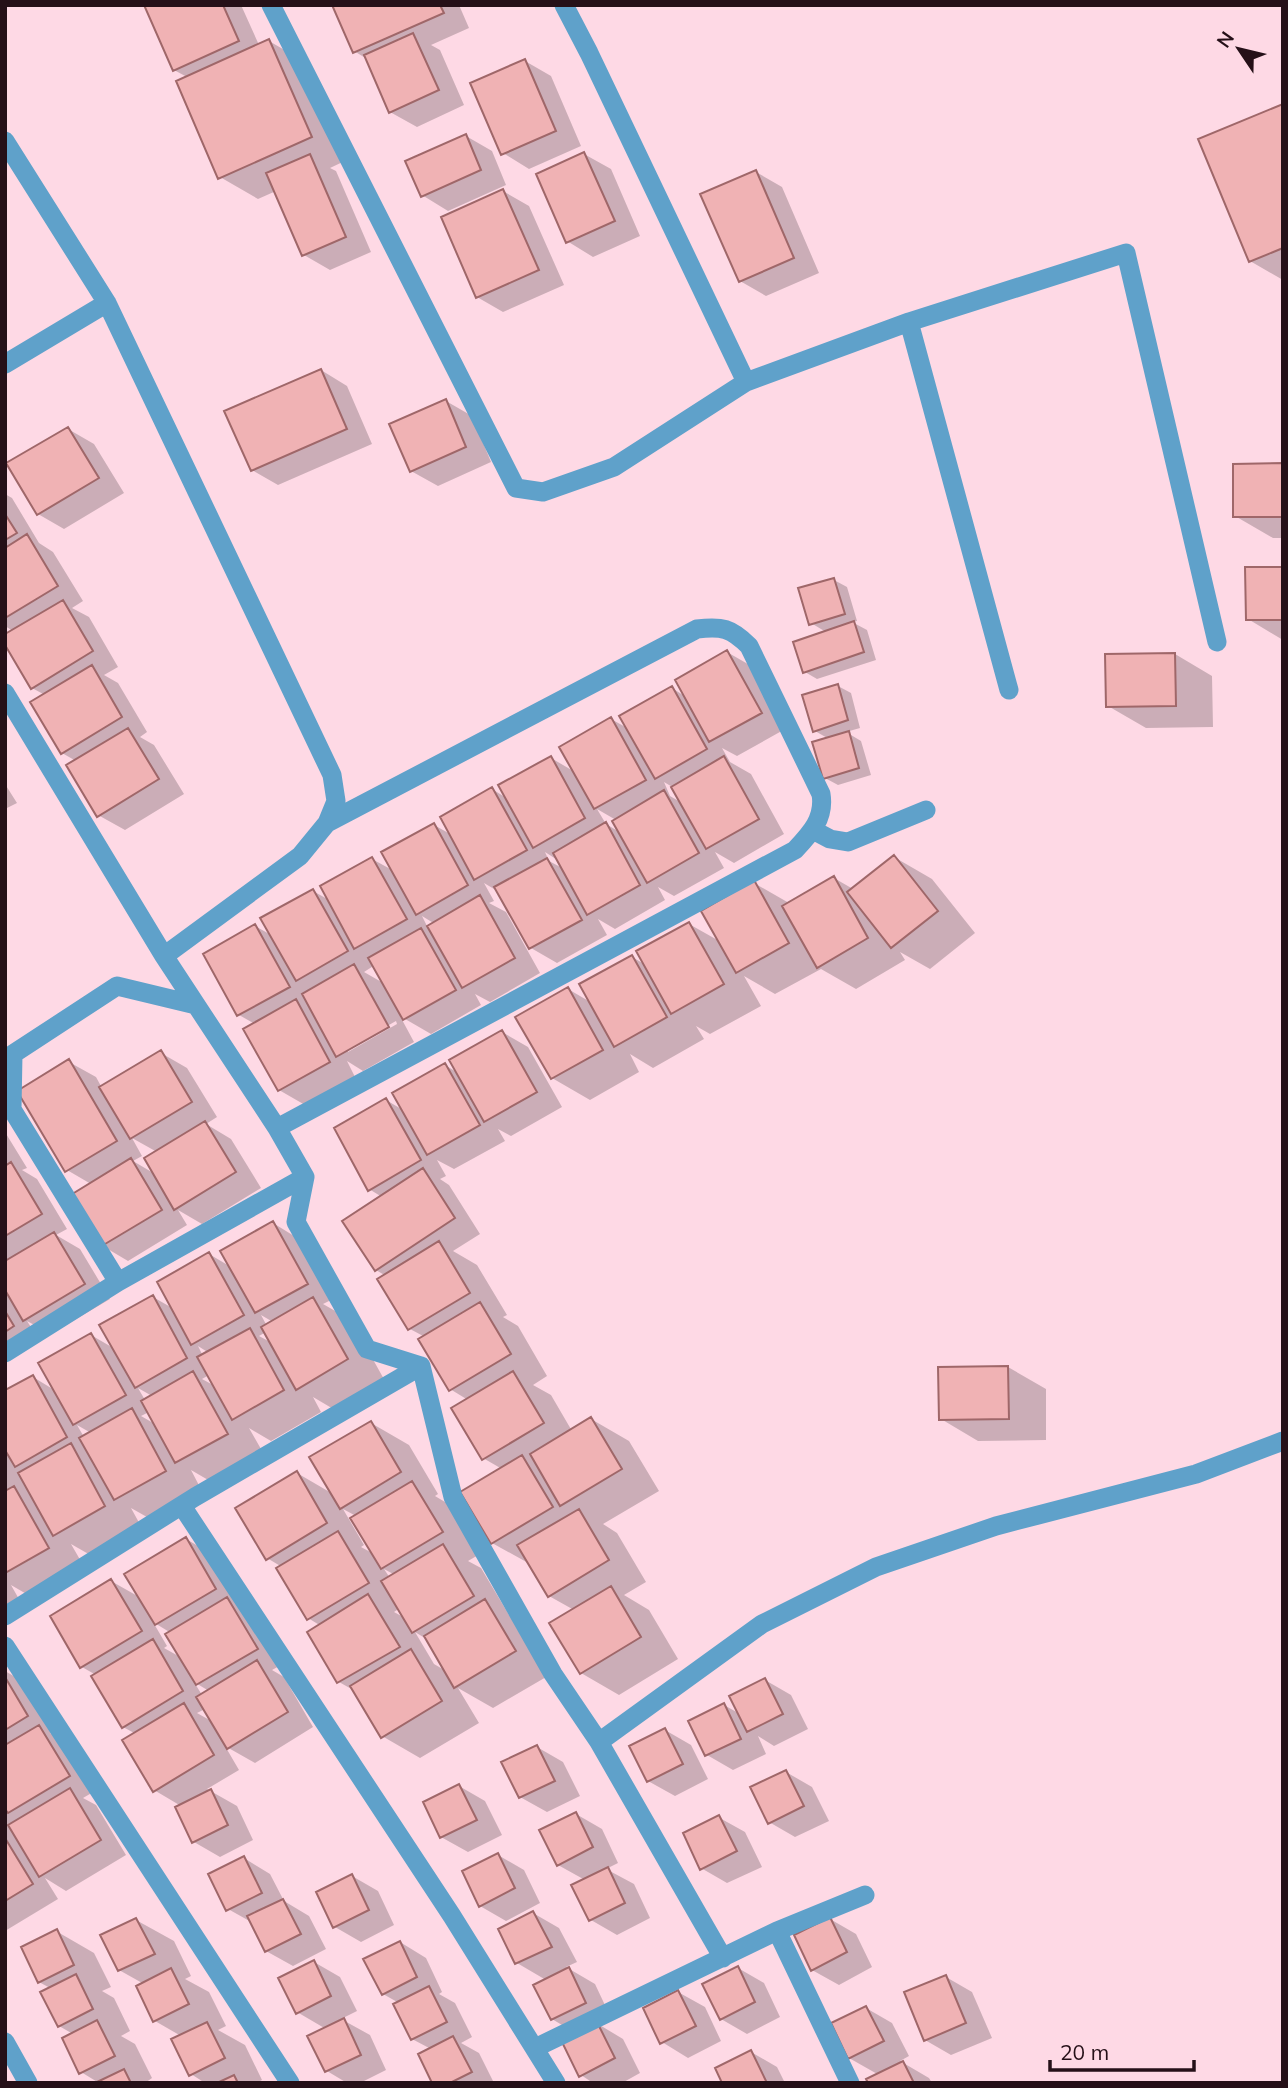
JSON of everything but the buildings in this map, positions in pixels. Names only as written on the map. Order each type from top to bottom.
[{"type":"street","points":[[271,5],[516,488],[543,492],[614,467],[747,382],[909,322],[1126,253],[1217,642]]},
{"type":"street","points":[[564,5],[590,52],[747,382]]},
{"type":"street","points":[[5,141],[107,303],[332,775],[336,800],[327,823],[300,856],[163,956]]},
{"type":"street","points":[[5,364],[107,303]]},
{"type":"street","points":[[909,322],[1009,690]]},
{"type":"street","points":[[277,1128],[795,850],[813,830],[823,807],[821,794],[749,646],[736,633],[718,627],[697,629],[327,823]]},
{"type":"street","points":[[5,693],[163,956],[277,1128],[305,1177],[296,1222],[367,1349],[421,1366]]},
{"type":"street","points":[[813,830],[830,839],[848,842],[926,810]]},
{"type":"street","points":[[118,1282],[8,1103],[13,1054],[117,986],[196,1005]]},
{"type":"street","points":[[5,1353],[118,1282],[305,1177]]},
{"type":"street","points":[[5,1616],[181,1506],[421,1366]]},
{"type":"street","points":[[421,1366],[453,1497],[553,1674],[599,1742],[723,1958]]},
{"type":"street","points":[[599,1742],[762,1624],[876,1567],[996,1526],[1196,1474],[1283,1441]]},
{"type":"street","points":[[181,1506],[452,1916],[556,2083]]},
{"type":"street","points":[[5,1646],[290,2083]]},
{"type":"street","points":[[535,2048],[777,1931],[865,1895]]},
{"type":"street","points":[[777,1931],[850,2083]]},
{"type":"street","points":[[5,2042],[28,2083]]}]
